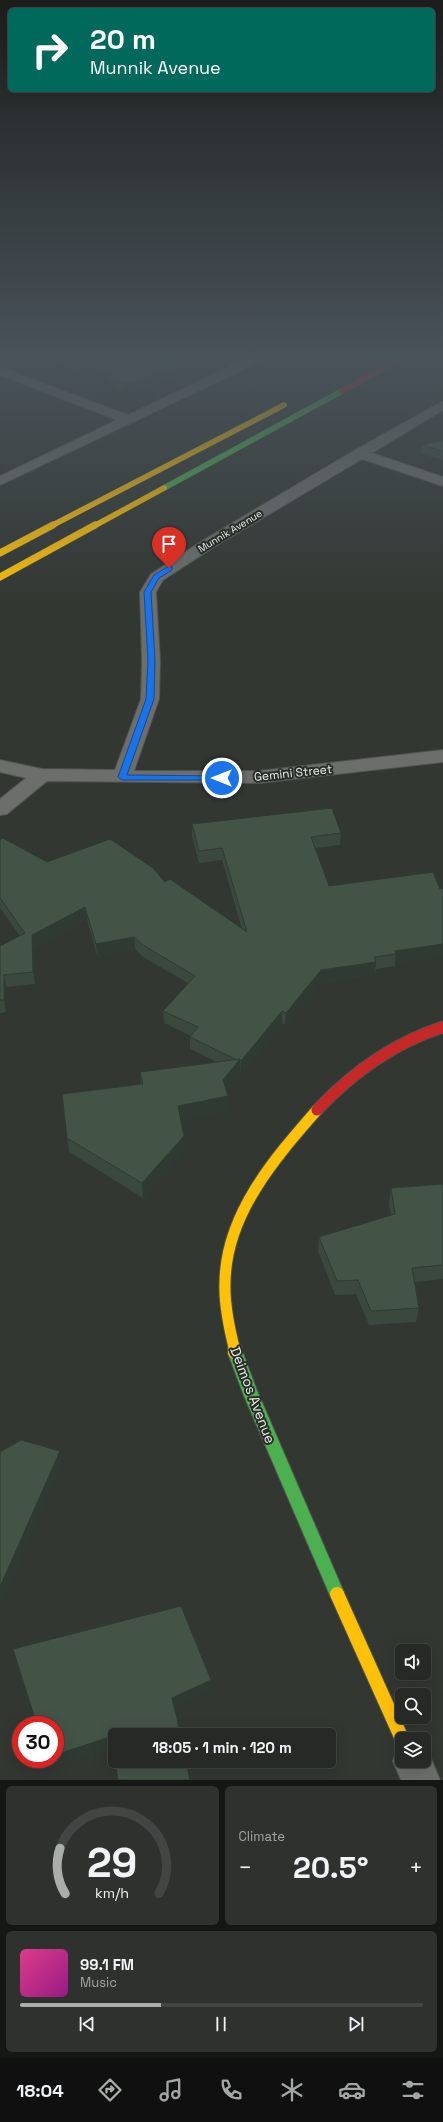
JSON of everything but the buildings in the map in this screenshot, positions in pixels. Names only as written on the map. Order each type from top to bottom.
[{"type":"main road","points":[[0,553],[219,439]]},
{"type":"main road","points":[[0,577],[253,439]]},
{"type":"main road","name":"Deimos Avenue","points":[[399,1732],[297,1502],[239,1364],[232,1340],[227,1313],[225,1268],[242,1210],[262,1178],[325,1099],[355,1071],[410,1037],[443,1027]]},
{"type":"street","points":[[0,481],[89,439]]},
{"type":"street","name":"Munnik Avenue","points":[[122,777],[150,699],[151,661],[148,592],[156,577],[208,544],[385,439]]},
{"type":"street","points":[[360,454],[443,482]]},
{"type":"street","name":"Gemini Street","points":[[0,766],[42,775],[122,777],[259,777],[443,756]]},
{"type":"street","points":[[0,809],[42,775]]},
{"type":"street","points":[[415,1768],[421,1780]]},
{"type":"traffic: fast","points":[[164,488],[254,439]]},
{"type":"traffic: fast","points":[[235,1352],[250,1392],[337,1594]]},
{"type":"traffic: slow","points":[[0,553],[219,439]]},
{"type":"traffic: slow","points":[[0,577],[164,488]]},
{"type":"traffic: slow","points":[[235,1352],[226,1315],[225,1281],[229,1249],[239,1220],[253,1192],[293,1137],[317,1110]]},
{"type":"traffic: slow","points":[[337,1594],[399,1732]]},
{"type":"traffic: jam","points":[[317,1110],[344,1083],[374,1059],[407,1040],[443,1027]]},
{"type":"route","points":[[169,568],[156,577],[148,592],[151,661],[150,699],[122,777],[222,778]]}]
